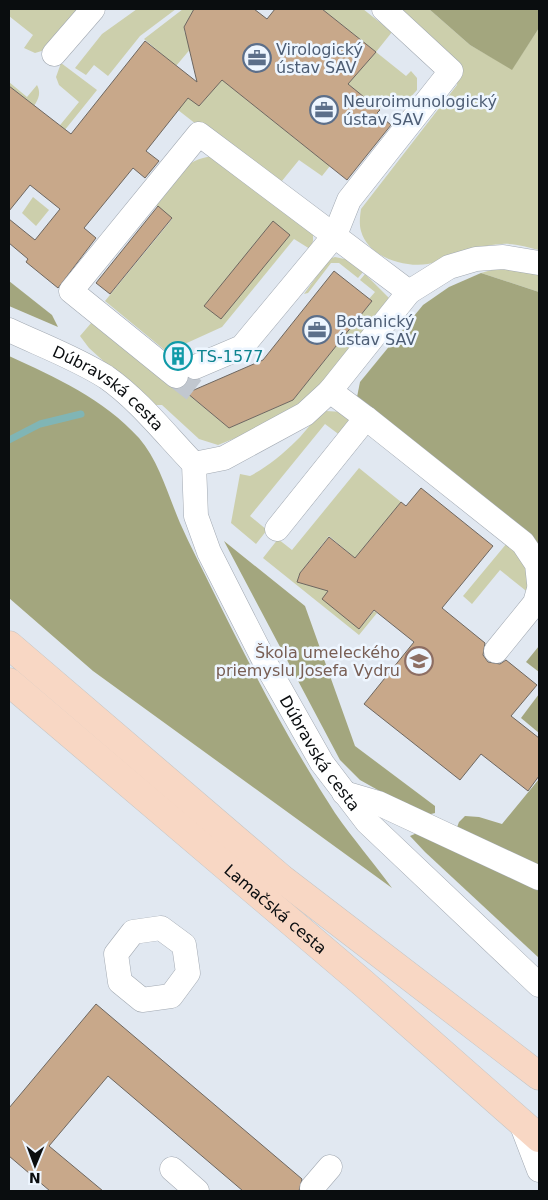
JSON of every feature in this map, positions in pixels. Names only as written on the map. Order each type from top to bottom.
[{"type":"main road","name":"Lamačská cesta","points":[[9,645],[281,878],[539,1076]]},
{"type":"main road","name":"Lamačská cesta","points":[[9,682],[363,983],[530,1131]]},
{"type":"street","points":[[54,54],[93,9]]},
{"type":"street","points":[[384,9],[450,71],[349,200],[335,235],[242,347],[185,371],[71,291],[199,134],[335,235],[409,292]]},
{"type":"street","points":[[194,464],[224,458],[289,425],[330,391],[409,292],[449,267],[476,259],[503,257],[539,263]]},
{"type":"street","name":"Dúbravská cesta","points":[[9,330],[80,362],[107,378],[133,400],[194,464],[196,516],[209,552],[303,733],[344,793],[367,822],[539,985]]},
{"type":"street","points":[[330,391],[523,543],[537,564],[539,583]]},
{"type":"street","points":[[277,530],[366,418]]},
{"type":"street","points":[[496,651],[535,603],[539,589]]},
{"type":"street","points":[[344,793],[443,825],[539,878]]},
{"type":"street","points":[[530,1131],[539,1170]]},
{"type":"street","points":[[312,1188],[330,1166]]},
{"type":"street","points":[[172,1169],[198,1191]]},
{"type":"green space","points":[[9,9],[78,9],[45,50],[35,53],[24,48],[33,35],[9,16]]},
{"type":"green space","points":[[137,9],[176,9],[140,36],[108,76],[94,65],[86,75],[75,68],[102,34]]},
{"type":"green space","points":[[183,9],[194,9],[184,27],[185,34],[190,36],[208,28],[176,66],[144,39]]},
{"type":"green space","points":[[322,9],[363,9],[392,32],[376,52]]},
{"type":"green space","points":[[392,9],[429,9],[470,45],[512,69],[539,28],[539,250],[511,244],[492,245],[437,262],[419,265],[388,259],[371,248],[365,240],[360,226],[361,209],[457,85],[458,66]]},
{"type":"green space","points":[[429,9],[539,9],[539,28],[512,70],[470,45]]},
{"type":"green space","points":[[376,52],[406,76],[411,71],[417,78],[417,90],[407,101],[395,103],[388,98],[379,109],[348,84]]},
{"type":"green space","points":[[61,63],[97,90],[35,167],[12,173],[9,167],[23,149],[34,157],[79,102],[59,85],[56,77]]},
{"type":"green space","points":[[205,76],[197,104],[201,104],[221,79],[330,166],[322,176],[299,160],[277,187],[178,110]]},
{"type":"green space","points":[[9,82],[27,97],[37,85],[39,96],[34,106],[9,86]]},
{"type":"green space","points":[[214,156],[313,233],[313,241],[310,249],[294,239],[222,327],[167,352],[105,301],[172,219],[154,204],[186,166],[194,161]]},
{"type":"green space","points":[[33,197],[49,210],[36,226],[22,213]]},
{"type":"green space","points":[[335,257],[349,260],[363,272],[358,278],[339,263],[331,263],[308,293],[304,294],[329,259]]},
{"type":"green space","points":[[495,269],[516,269],[539,274],[539,292],[481,273]]},
{"type":"green space","points":[[481,273],[539,292],[539,550],[357,397],[360,382],[423,305],[449,287]]},
{"type":"green space","points":[[365,274],[390,299],[337,366],[301,406],[285,418],[218,445],[199,439],[162,405],[152,405],[89,348],[80,336],[92,322],[142,356],[229,428],[293,400],[372,301],[369,299],[375,292],[360,280]]},
{"type":"green space","points":[[9,281],[52,315],[58,327],[9,306]]},
{"type":"green space","points":[[9,356],[44,372],[95,400],[125,424],[146,447],[158,468],[192,549],[286,731],[335,813],[392,888],[93,671],[9,598]]},
{"type":"green space","points":[[326,411],[343,412],[352,420],[341,436],[325,424],[250,516],[267,530],[256,544],[231,523],[240,474],[250,476],[268,465],[291,446],[317,417]]},
{"type":"green space","points":[[359,468],[401,502],[355,558],[329,536],[298,578],[301,583],[307,585],[313,583],[324,568],[359,629],[374,611],[377,613],[359,635],[263,558],[278,539],[292,550]]},
{"type":"green space","points":[[224,541],[305,606],[355,746],[435,806],[435,813],[427,815],[385,794],[360,780],[340,760]]},
{"type":"green space","points":[[507,543],[522,549],[530,594],[500,570],[472,604],[463,596]]},
{"type":"green space","points":[[539,646],[539,672],[526,662]]},
{"type":"green space","points":[[539,694],[539,733],[521,718]]},
{"type":"green space","points":[[539,779],[539,872],[456,830],[459,822],[465,816],[479,817],[502,824]]},
{"type":"green space","points":[[417,833],[539,888],[539,958],[410,836]]},
{"type":"building","points":[[194,9],[254,9],[267,19],[275,9],[322,9],[376,52],[348,84],[380,110],[377,113],[391,125],[347,180],[222,80],[199,106],[188,98],[146,151],[159,161],[145,178],[133,168],[84,228],[96,238],[58,288],[26,262],[28,259],[9,243],[9,219],[35,240],[60,209],[30,185],[9,211],[9,86],[71,134],[145,41],[197,82],[184,27]]},
{"type":"building","points":[[158,206],[172,218],[110,294],[96,283]]},
{"type":"building","points":[[273,221],[290,235],[221,319],[204,306]]},
{"type":"building","name":"Botanický ústav SAV","points":[[334,271],[372,301],[293,400],[229,428],[187,393],[263,360]]},
{"type":"building","points":[[421,488],[493,546],[442,608],[485,643],[483,655],[488,662],[500,664],[506,660],[537,685],[511,716],[539,738],[539,776],[528,791],[481,754],[460,780],[364,704],[414,642],[374,610],[359,629],[322,599],[328,591],[297,582],[300,573],[329,537],[355,558],[401,502],[406,506]]},
{"type":"building","points":[[96,1004],[302,1179],[299,1191],[243,1191],[108,1076],[49,1146],[103,1191],[50,1191],[9,1156],[9,1108]]},
{"type":"waterway","points":[[9,440],[40,424],[81,414]]},
{"type":"tunnel","points":[[176,376],[194,390]]},
{"type":"place","name":"Virologický ústav SAV","points":[[257,58]]},
{"type":"place","name":"Neuroimunologický ústav SAV","points":[[324,110]]},
{"type":"place","name":"Botanický ústav SAV","points":[[317,330]]},
{"type":"place","name":"TS-1577","points":[[178,356]]},
{"type":"place","name":"Škola umeleckého priemyslu Josefa Vydru","points":[[419,661]]}]
